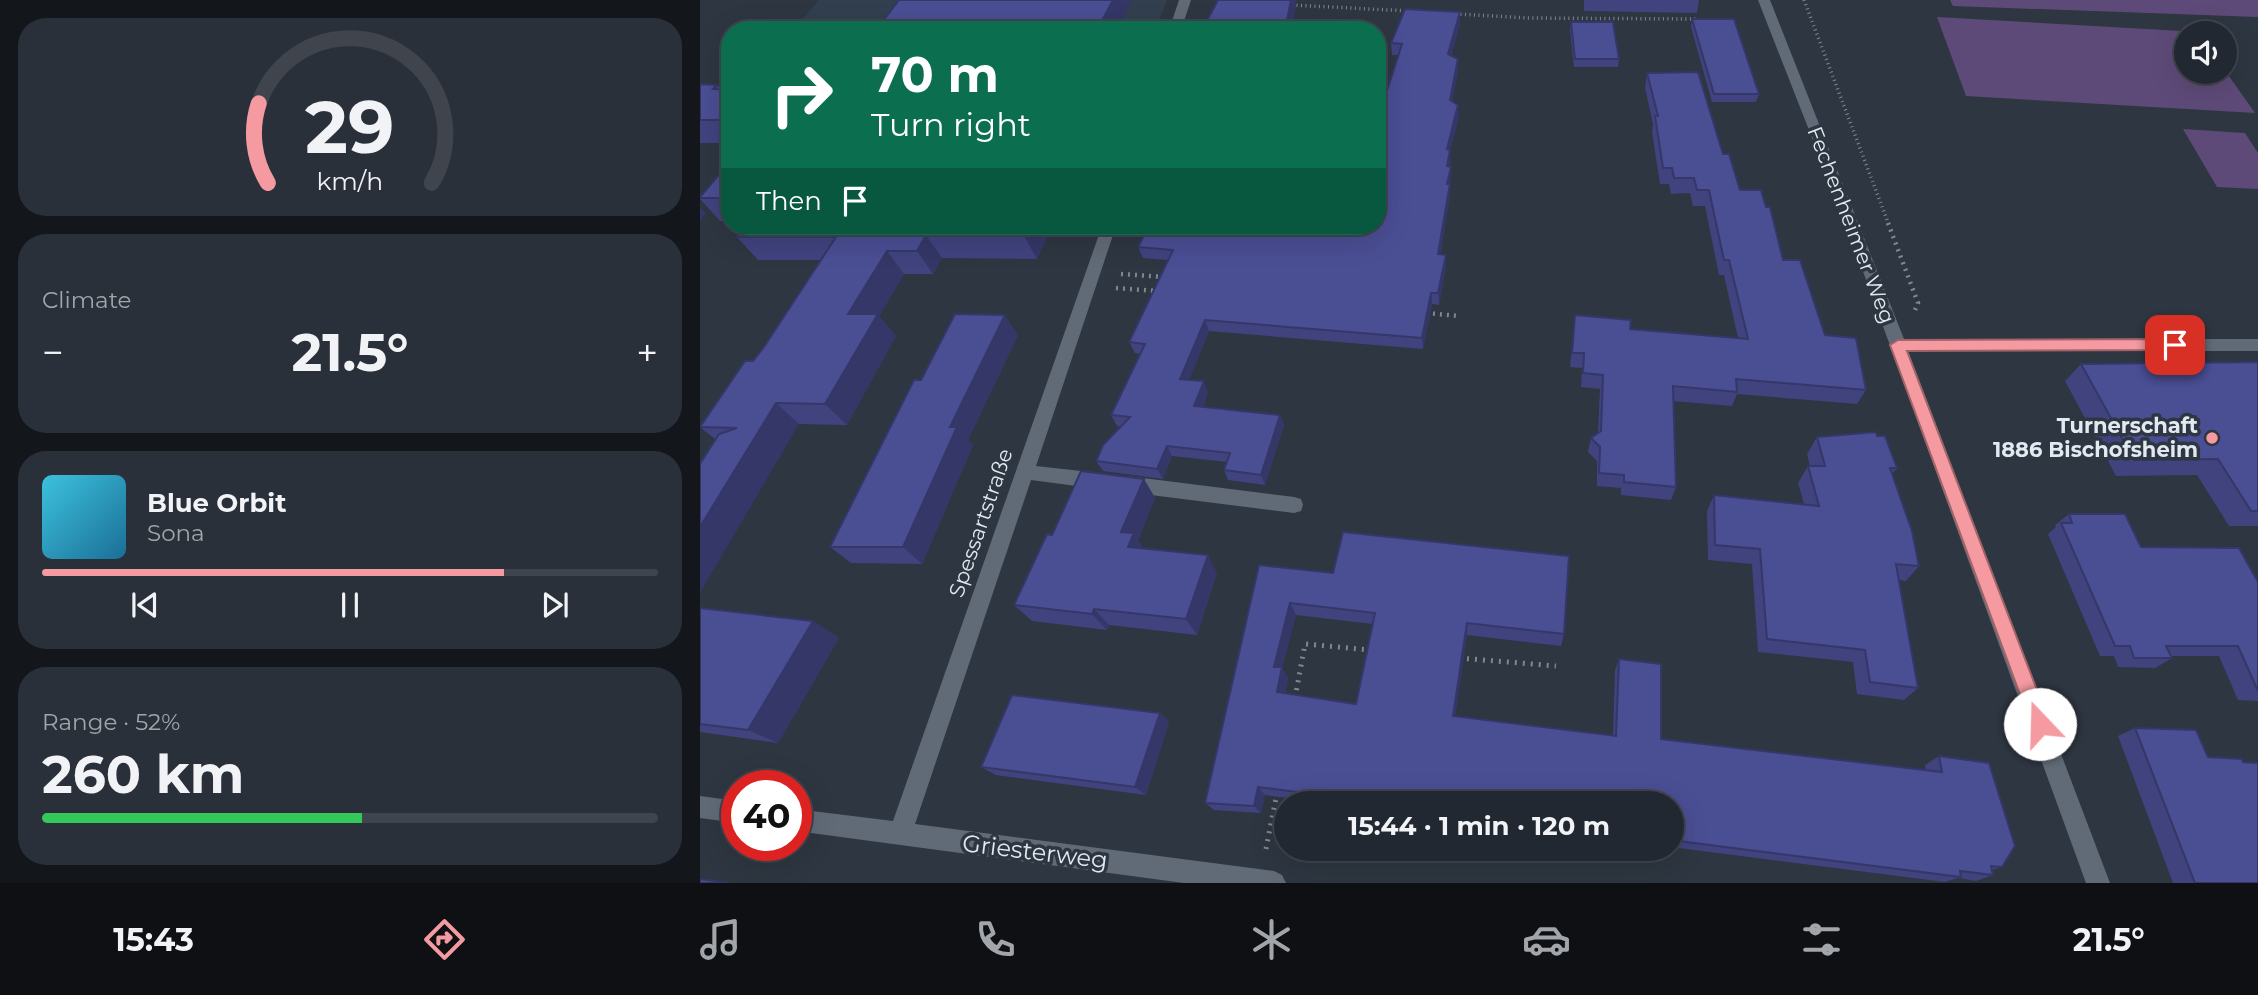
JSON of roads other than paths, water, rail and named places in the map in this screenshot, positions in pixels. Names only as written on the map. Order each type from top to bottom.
[{"type":"street","points":[[1178,21],[1185,0]]},
{"type":"street","name":"Fechenheimer Weg","points":[[1764,0],[1898,345],[2098,883]]},
{"type":"street","name":"Spessartstraße","points":[[900,835],[1106,235]]},
{"type":"street","points":[[1898,345],[2258,345]]},
{"type":"street","points":[[1023,472],[1294,505]]},
{"type":"street","points":[[700,807],[721,810]]},
{"type":"street","name":"Griesterweg","points":[[812,822],[1254,881]]},
{"type":"place","name":"Turnerschaft 1886 Bischofsheim","points":[[2212,438]]}]
